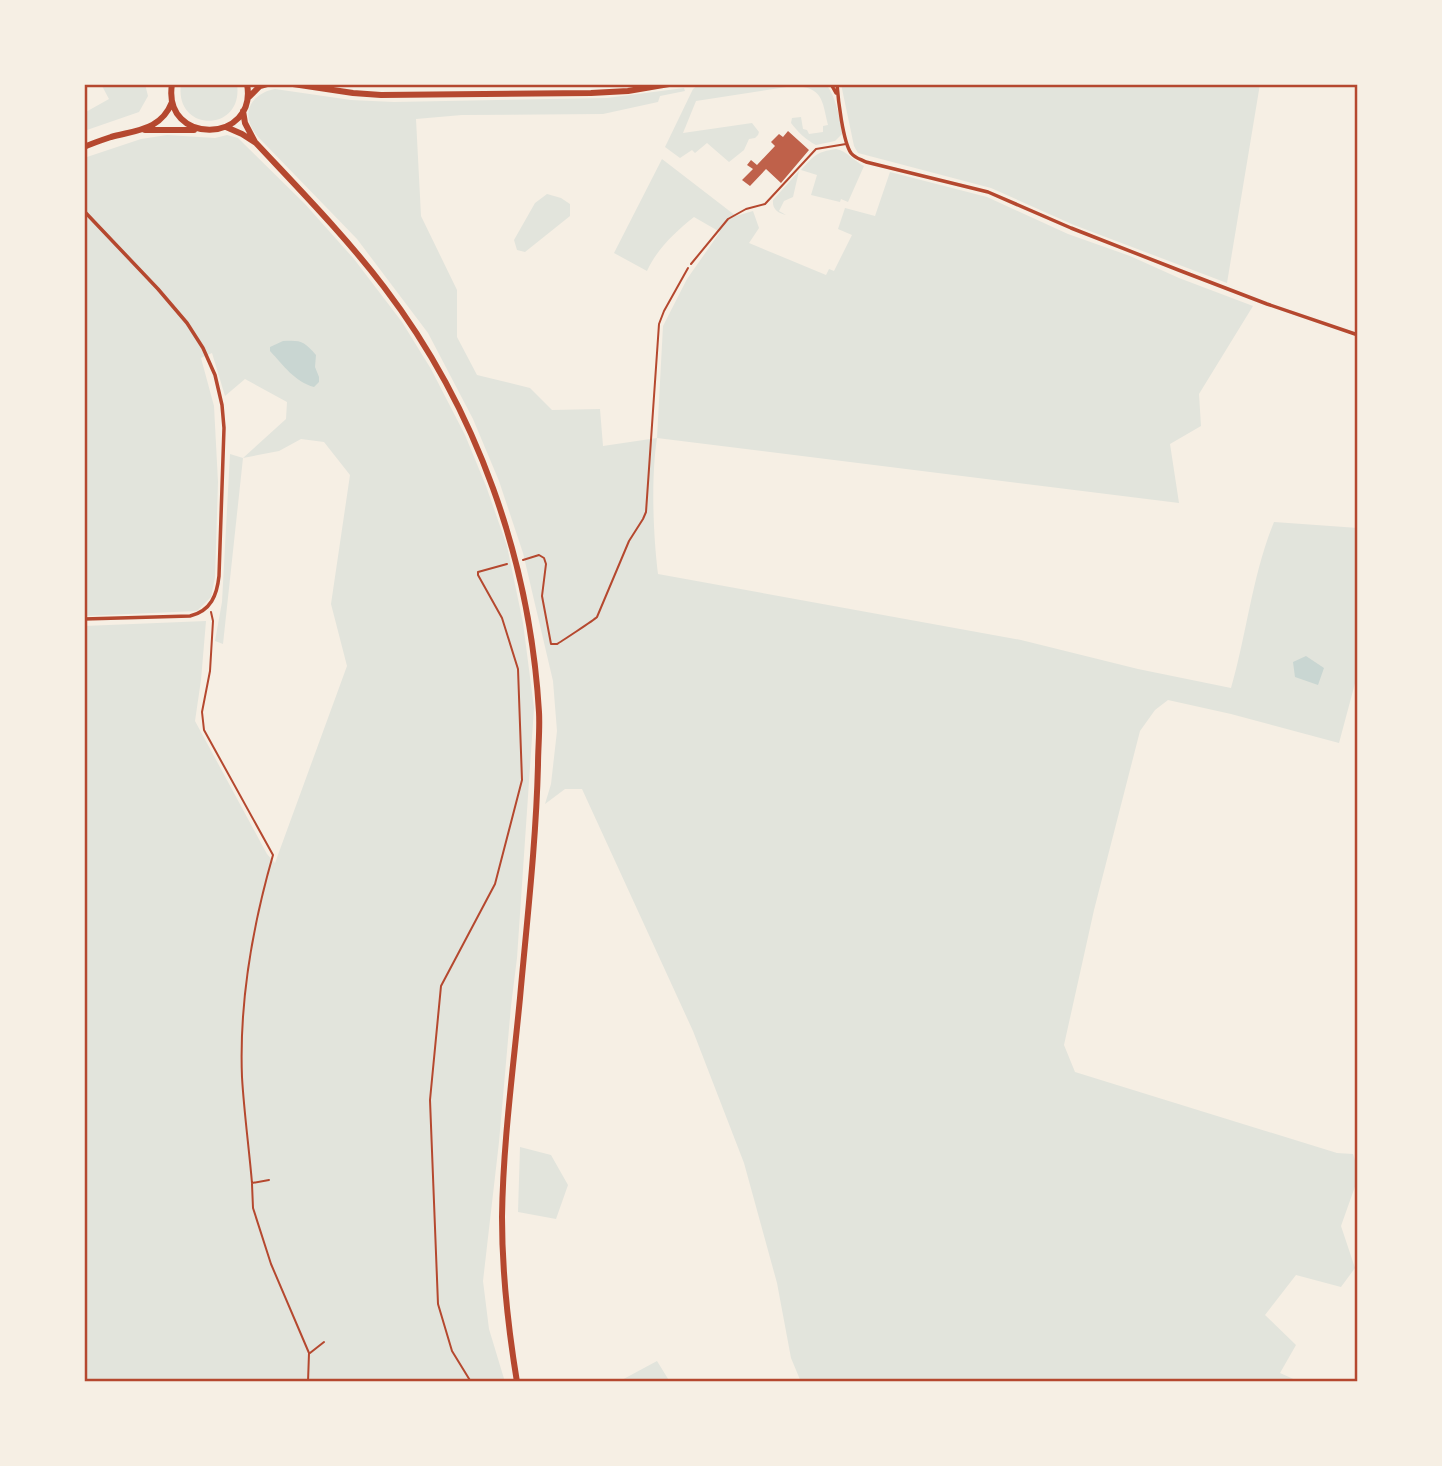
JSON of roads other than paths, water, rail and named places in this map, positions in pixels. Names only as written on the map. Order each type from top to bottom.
[{"type":"highway","points":[[170,84],[176,112],[191,127],[202,130]]},
{"type":"highway","points":[[143,129],[218,130],[226,127],[243,111],[247,99],[247,84]]},
{"type":"highway","points":[[247,99],[260,86],[267,84]]},
{"type":"highway","points":[[293,84],[381,95],[591,93],[628,91],[669,84]]},
{"type":"highway","points":[[84,146],[143,129],[160,120],[172,102]]},
{"type":"highway","points":[[243,111],[248,131],[256,143],[327,218],[384,288],[422,342],[463,415],[486,468],[505,522],[524,595],[539,715],[535,835],[502,1202],[504,1294],[516,1382]]},
{"type":"highway","points":[[226,127],[256,143]]},
{"type":"street","points":[[831,84],[838,95]]},
{"type":"street","points":[[836,84],[847,144],[854,156],[866,162],[988,192],[1181,271],[1358,335]]},
{"type":"street","points":[[84,211],[158,289],[187,323],[203,348],[215,375],[222,405],[224,452],[218,587],[209,606],[190,616],[84,619]]},
{"type":"lane","points":[[691,264],[728,219],[746,209],[765,204],[816,149],[847,144]]}]
